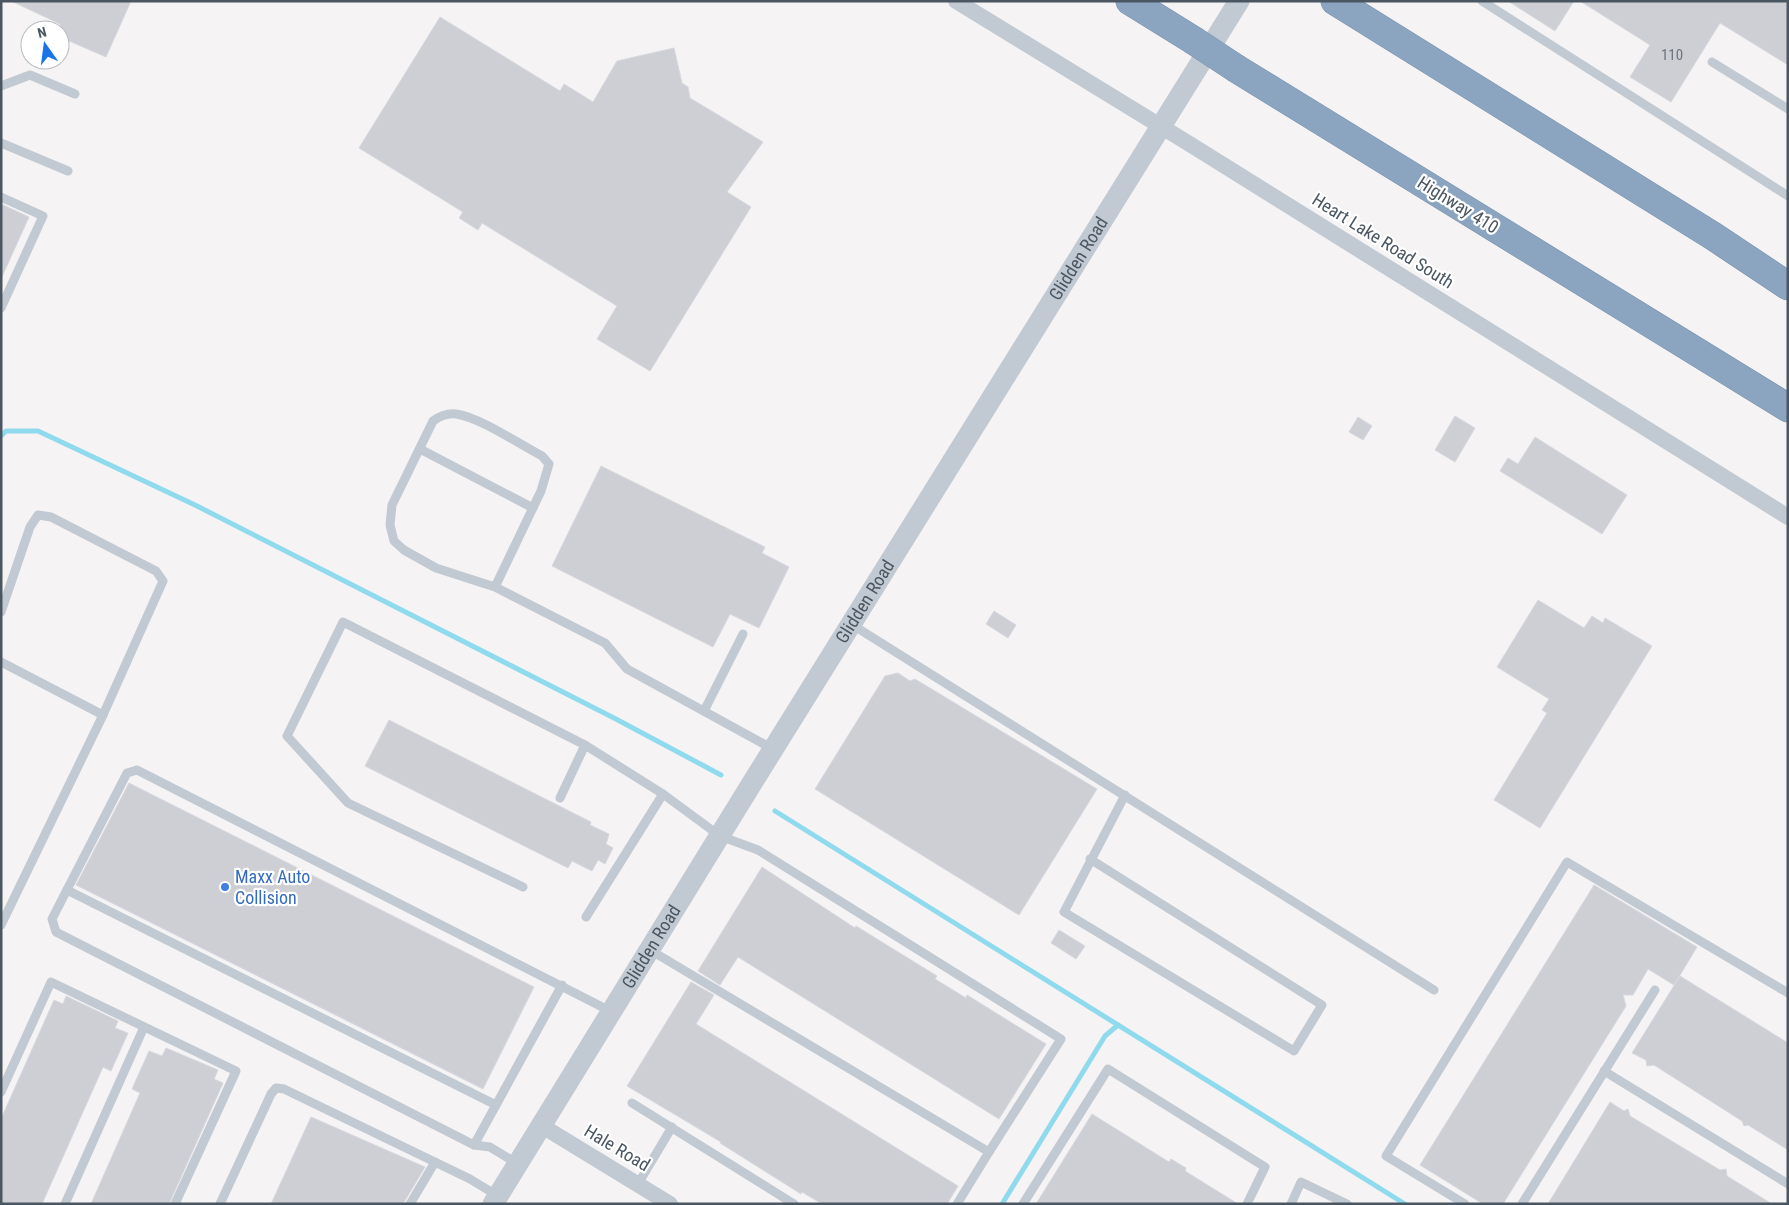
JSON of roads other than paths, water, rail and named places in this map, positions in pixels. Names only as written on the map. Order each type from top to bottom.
[{"type":"highway","name":"Highway 410","points":[[1130,1],[1237,69],[1788,408]]},
{"type":"highway","points":[[1335,1],[1713,236],[1788,286]]},
{"type":"highway","points":[[1713,236],[1788,264]]},
{"type":"street","name":"Heart Lake Road South","points":[[956,1],[1161,126],[1788,517]]},
{"type":"street","name":"Glidden Road","points":[[496,1200],[851,624],[1239,1]]},
{"type":"street","name":"Hale Road","points":[[542,1126],[670,1204]]},
{"type":"lane","points":[[1482,1],[1788,196]]},
{"type":"lane","points":[[1712,62],[1788,109]]},
{"type":"lane","points":[[1,86],[30,75],[75,94]]},
{"type":"lane","points":[[1,143],[68,171]]},
{"type":"lane","points":[[1,197],[43,216],[1,308]]},
{"type":"lane","points":[[495,587],[533,508],[547,474],[549,464],[542,456],[463,416],[442,415],[434,421],[392,506],[390,525],[394,541],[404,550],[436,568],[495,587],[605,643],[627,670],[774,749]]},
{"type":"lane","points":[[420,449],[533,508]]},
{"type":"lane","points":[[1,612],[30,527],[38,515],[51,517],[156,571],[163,581],[103,714],[1,925]]},
{"type":"lane","points":[[523,887],[348,803],[286,736],[343,622],[585,744],[663,794],[720,836],[758,850],[1061,1039],[957,1204]]},
{"type":"lane","points":[[851,624],[1434,990]]},
{"type":"lane","points":[[704,711],[743,634]]},
{"type":"lane","points":[[1,662],[103,714]]},
{"type":"lane","points":[[560,798],[585,744]]},
{"type":"lane","points":[[518,1165],[490,1147],[474,1145],[56,932],[52,919],[127,773],[137,770],[612,1012]]},
{"type":"lane","points":[[586,916],[663,794]]},
{"type":"lane","points":[[1090,859],[1322,1005],[1294,1050],[1064,912],[1090,859],[1125,795]]},
{"type":"lane","points":[[1465,1204],[1386,1156],[1567,862],[1788,993]]},
{"type":"lane","points":[[67,890],[496,1104]]},
{"type":"lane","points":[[650,950],[989,1152]]},
{"type":"lane","points":[[1,1092],[51,982],[236,1071],[175,1204]]},
{"type":"lane","points":[[474,1145],[562,985]]},
{"type":"lane","points":[[1522,1204],[1655,990]]},
{"type":"lane","points":[[65,1204],[144,1027]]},
{"type":"lane","points":[[1024,1204],[1108,1069],[1265,1167],[1247,1204]]},
{"type":"lane","points":[[1604,1071],[1788,1184]]},
{"type":"lane","points":[[220,1204],[271,1094],[276,1088],[284,1088],[436,1162],[496,1200]]},
{"type":"lane","points":[[632,1103],[794,1204]]},
{"type":"lane","points":[[638,1184],[672,1127]]},
{"type":"lane","points":[[410,1204],[436,1162]]},
{"type":"lane","points":[[1291,1204],[1301,1182],[1347,1204]]},
{"type":"waterway","points":[[1,436],[6,431],[38,431],[195,505],[614,718],[721,775]]},
{"type":"waterway","points":[[775,811],[1405,1204]]},
{"type":"waterway","points":[[1002,1204],[1105,1036],[1118,1025]]},
{"type":"place","name":"Maxx Auto Collision","points":[[225,887]]}]
